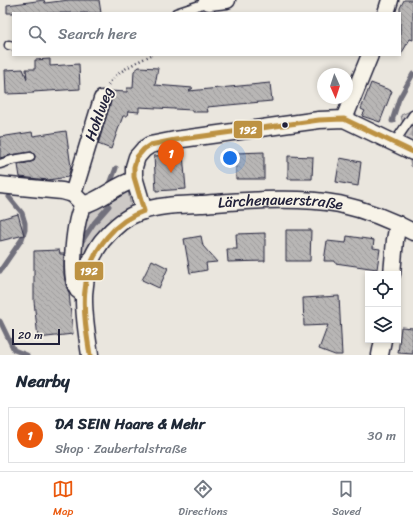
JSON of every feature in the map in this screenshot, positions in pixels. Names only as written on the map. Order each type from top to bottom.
[{"type":"street","points":[[208,1],[227,0]]},
{"type":"street","points":[[386,12],[390,0]]},
{"type":"street","points":[[344,119],[370,56]]},
{"type":"street","name":"Hohlweg","points":[[83,294],[75,285],[73,258],[75,234],[80,213],[78,199],[102,98]]},
{"type":"street","points":[[144,211],[134,180],[134,167],[137,157],[150,145],[175,140],[319,120],[344,119],[413,152]]},
{"type":"street","points":[[0,185],[62,191],[78,199],[97,200],[124,183],[134,180]]},
{"type":"street","name":"Lärchenauerstraße","points":[[83,294],[85,278],[89,265],[102,242],[120,223],[144,211],[176,206],[222,202],[297,200],[316,201],[357,208],[378,215],[413,232]]},
{"type":"street","points":[[392,271],[398,224]]},
{"type":"street","points":[[83,294],[84,316],[90,355]]},
{"type":"street","points":[[380,355],[382,343]]},
{"type":"lane","points":[[179,12],[208,1]]},
{"type":"lane","points":[[394,143],[413,115]]},
{"type":"lane","points":[[0,164],[30,157]]},
{"type":"path","name":"Hohlweg","points":[[102,98],[106,87],[115,77],[149,56]]},
{"type":"green space","points":[[413,110],[413,167],[411,166],[401,115]]},
{"type":"green space","points":[[127,185],[131,207],[105,224],[90,243],[79,266],[83,224],[92,211]]},
{"type":"building","points":[[44,0],[45,3],[69,0],[99,0],[101,12],[7,13],[7,5]]},
{"type":"building","points":[[404,0],[413,0],[413,40],[410,39],[401,54],[401,12],[400,8]]},
{"type":"building","points":[[50,59],[50,66],[79,64],[80,89],[6,94],[5,70],[23,69],[27,79],[26,69],[35,69],[35,60]]},
{"type":"building","points":[[139,67],[158,68],[155,85],[193,88],[189,91],[270,83],[272,101],[207,107],[208,112],[139,107],[139,112],[128,111],[127,116],[123,116],[111,149],[98,144],[111,102],[109,91],[127,92],[127,88],[133,88],[134,71]]},
{"type":"building","points":[[371,83],[392,91],[380,122],[362,116],[365,111],[361,109]]},
{"type":"building","points":[[66,131],[71,167],[68,177],[48,180],[20,177],[18,165],[34,161],[35,156],[32,152],[0,158],[0,137],[32,132],[33,136]]},
{"type":"building","points":[[264,152],[264,179],[236,179],[236,153]]},
{"type":"building","points":[[183,154],[186,189],[156,191],[154,156]]},
{"type":"building","points":[[288,156],[313,157],[312,179],[288,179]]},
{"type":"building","points":[[340,158],[361,162],[358,186],[336,182]]},
{"type":"building","points":[[18,214],[24,235],[0,241],[0,219]]},
{"type":"building","points":[[286,230],[311,230],[310,261],[286,261]]},
{"type":"building","points":[[265,233],[265,261],[228,262],[227,249],[237,249],[236,234]]},
{"type":"building","points":[[201,236],[203,246],[217,262],[206,263],[207,270],[190,273],[184,239]]},
{"type":"building","points":[[347,236],[374,240],[373,248],[380,249],[377,269],[335,263],[335,261],[324,261],[327,241],[346,243]]},
{"type":"building","points":[[59,250],[60,254],[64,254],[64,275],[69,293],[73,334],[38,338],[34,301],[34,251]]},
{"type":"building","points":[[152,260],[168,268],[159,288],[142,280]]},
{"type":"building","points":[[339,296],[342,355],[335,355],[319,349],[328,325],[304,326],[303,298]]},
{"type":"building","points":[[401,327],[413,328],[413,354],[398,353],[399,343],[401,343]]},
{"type":"waterway","points":[[393,121],[399,99],[413,74]]},
{"type":"waterway","points":[[110,184],[116,168]]},
{"type":"waterway","points":[[0,271],[22,239],[25,230],[25,223],[22,213],[9,197]]},
{"type":"waterway","points":[[81,243],[94,223],[109,206]]},
{"type":"waterway","points":[[0,321],[14,350],[27,355]]},
{"type":"transit line","name":"192","points":[[144,211],[134,177],[134,167],[137,157],[150,145],[175,140],[319,120],[344,119],[413,152]]},
{"type":"transit line","name":"192","points":[[90,355],[84,308],[87,279],[91,265],[97,251],[107,237],[128,218],[144,211]]},
{"type":"place","name":"DA SEIN Haare & Mehr","points":[[171,173]]}]
